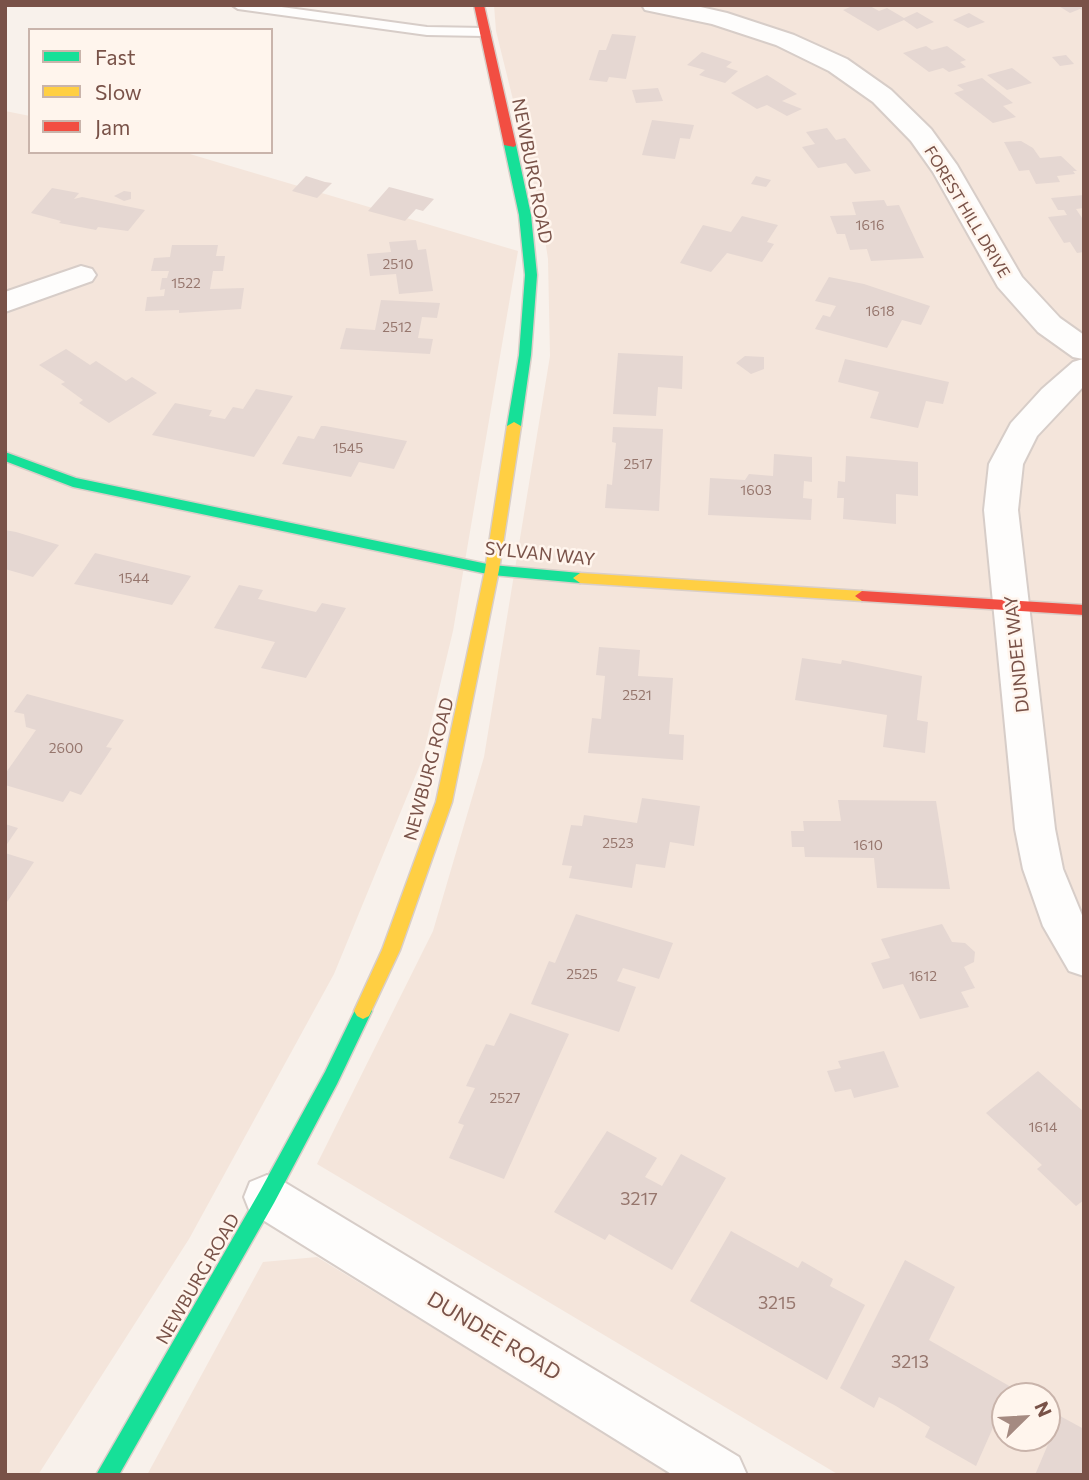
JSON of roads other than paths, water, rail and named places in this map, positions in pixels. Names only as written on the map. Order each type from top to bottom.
[{"type":"main road","name":"NEWBURG ROAD","points":[[107,1475],[267,1197],[331,1077],[391,950],[435,829],[461,729],[492,570],[525,355],[531,275],[525,215],[479,5]]},
{"type":"main road","name":"SYLVAN WAY","points":[[5,456],[43,473],[74,482],[492,570],[543,576],[1084,610]]},
{"type":"street","name":"FOREST HILL DRIVE","points":[[654,5],[718,18],[785,40],[838,65],[882,96],[921,135],[947,172],[1009,281],[1049,325],[1084,350]]},
{"type":"street","points":[[5,303],[81,275]]},
{"type":"street","name":"DUNDEE WAY","points":[[1084,369],[1037,413],[1023,431],[1006,464],[1001,510],[1035,829],[1043,869],[1058,914],[1084,958]]},
{"type":"street","name":"DUNDEE ROAD","points":[[267,1197],[722,1475]]},
{"type":"lane","points":[[238,5],[426,31],[484,32]]}]
